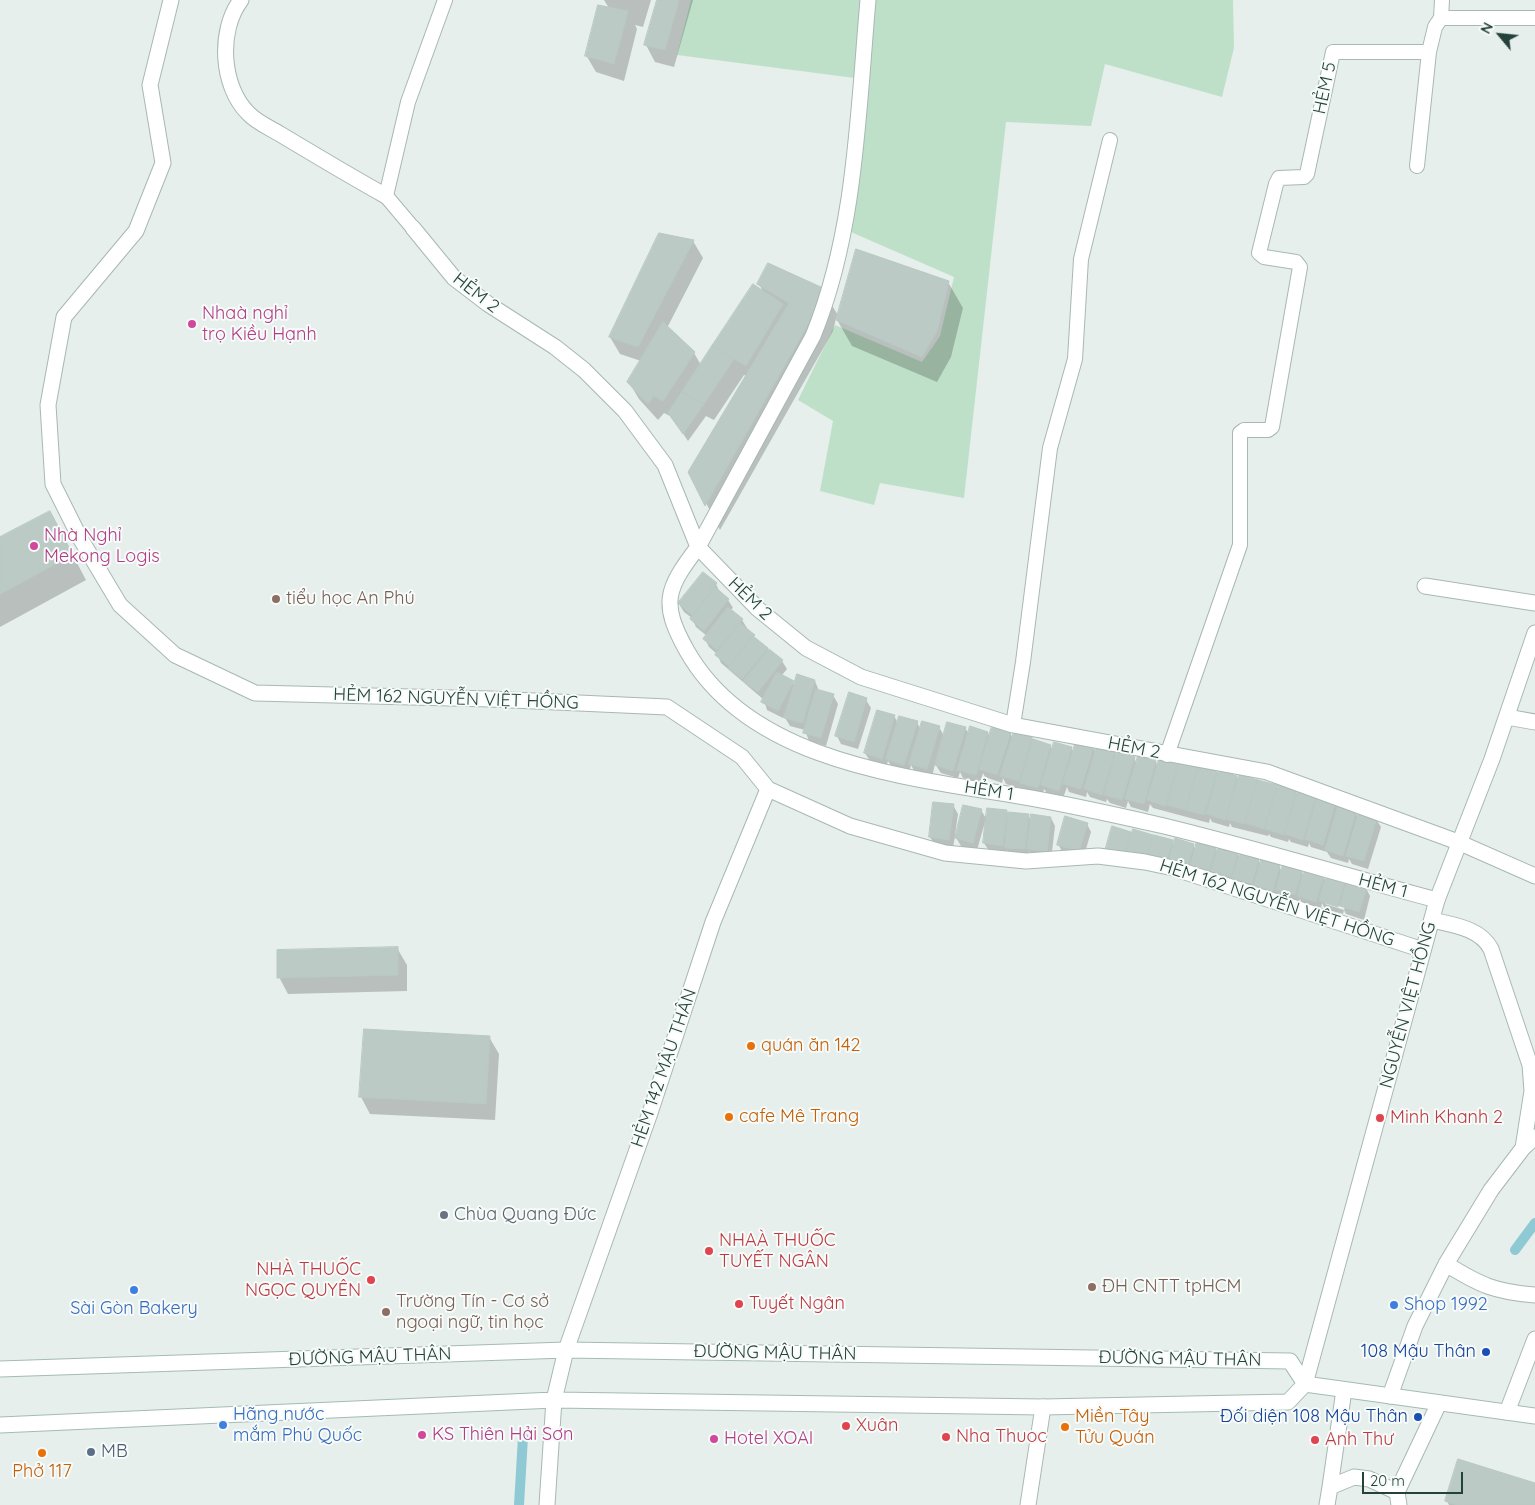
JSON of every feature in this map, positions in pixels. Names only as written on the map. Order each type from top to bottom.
[{"type":"street","name":"HẺM 162 NGUYỄN VIỆT HỒNG","points":[[171,0],[150,85],[163,163],[136,231],[64,317],[48,404],[53,484],[80,538],[120,605],[175,655],[255,693],[490,699],[667,707],[742,757],[768,789],[850,826],[945,853],[1026,861],[1098,856],[1145,862],[1173,868],[1423,950]]},
{"type":"street","points":[[241,0],[235,9],[227,36],[226,64],[232,89],[248,114],[386,196]]},
{"type":"street","name":"HẺM 1","points":[[868,0],[850,188],[827,301],[813,336],[698,547],[681,570],[670,592],[670,611],[679,636],[709,683],[729,703],[768,730],[846,762],[895,776],[1059,803],[1165,826],[1437,900]]},
{"type":"street","name":"HẺM 2","points":[[413,228],[454,278],[488,304],[555,347],[584,370],[625,411],[665,465],[698,547],[758,609],[806,648],[861,677],[1013,725],[1267,772],[1458,842],[1535,876]]},
{"type":"street","points":[[1425,586],[1535,603]]},
{"type":"street","name":"NGUYỄN VIỆT HỒNG","points":[[1305,1384],[1437,900],[1507,716],[1535,633]]},
{"type":"street","points":[[1507,716],[1535,722]]},
{"type":"street","name":"HẺM 142 MẬU THÂN","points":[[547,1505],[554,1400],[566,1350],[650,1113],[713,922],[768,789]]},
{"type":"street","points":[[1432,920],[1473,932],[1488,942],[1491,949],[1530,1065],[1532,1091],[1523,1148]]},
{"type":"street","points":[[1390,1396],[1415,1326],[1446,1264],[1491,1190],[1523,1148],[1535,1137]]},
{"type":"street","points":[[1446,1264],[1479,1284],[1506,1293],[1535,1295]]},
{"type":"street","points":[[1507,1412],[1535,1339]]},
{"type":"street","name":"ĐƯỜNG MẬU THÂN","points":[[0,1369],[566,1350],[1290,1361],[1305,1384]]},
{"type":"street","points":[[0,1425],[554,1400],[1043,1407],[1288,1402],[1305,1384],[1535,1416]]},
{"type":"street","points":[[1327,1505],[1344,1390]]},
{"type":"street","points":[[1330,1487],[1354,1476],[1368,1479],[1398,1499],[1439,1403]]},
{"type":"street","points":[[1028,1505],[1043,1407]]},
{"type":"lane","points":[[386,196],[408,102],[445,0]]},
{"type":"lane","points":[[1417,166],[1429,52],[1435,27],[1441,18],[1442,0]]},
{"type":"lane","points":[[1441,18],[1535,18]]},
{"type":"lane","name":"HẺM 5","points":[[1167,755],[1240,545],[1240,433],[1244,430],[1271,429],[1300,267],[1296,262],[1264,257],[1259,253],[1276,184],[1280,178],[1304,177],[1307,174],[1333,52],[1429,52]]},
{"type":"lane","points":[[1013,725],[1023,662],[1050,448],[1075,359],[1081,259],[1110,140]]},
{"type":"lane","name":"HẺM 2","points":[[386,196],[413,228]]},
{"type":"green space","points":[[691,0],[1233,0],[1234,48],[1222,97],[1105,64],[1091,126],[1006,122],[964,498],[880,483],[874,505],[820,491],[833,421],[798,400],[835,325],[922,362],[940,336],[954,277],[851,232],[870,80],[677,55]]},
{"type":"building","points":[[657,0],[679,0],[665,50],[644,45]]},
{"type":"building","points":[[598,5],[628,11],[614,64],[585,56]]},
{"type":"building","points":[[659,233],[694,240],[638,347],[609,337]]},
{"type":"building","points":[[856,249],[949,281],[937,331],[922,357],[836,320]]},
{"type":"building","points":[[768,263],[823,288],[819,305],[705,506],[688,472],[789,303],[757,284]]},
{"type":"building","points":[[753,284],[783,304],[746,366],[712,346]]},
{"type":"building","points":[[663,322],[695,352],[663,401],[654,396],[648,404],[627,382]]},
{"type":"building","points":[[712,346],[734,359],[704,404],[682,392]]},
{"type":"building","points":[[682,392],[704,404],[683,434],[668,413]]},
{"type":"building","name":"Nhà Nghỉ Mekong Logis","points":[[50,511],[73,555],[0,594],[0,537]]},
{"type":"building","points":[[703,572],[717,583],[692,615],[678,603]]},
{"type":"building","points":[[715,587],[729,599],[704,631],[690,619]]},
{"type":"building","points":[[728,607],[743,619],[717,650],[703,639]]},
{"type":"building","points":[[740,623],[755,635],[729,666],[715,655]]},
{"type":"building","points":[[753,636],[768,648],[742,679],[728,668]]},
{"type":"building","points":[[769,649],[783,660],[758,692],[743,681]]},
{"type":"building","points":[[777,672],[794,681],[778,711],[761,702]]},
{"type":"building","points":[[797,674],[815,680],[803,723],[784,718]]},
{"type":"building","points":[[816,689],[834,694],[821,738],[803,733]]},
{"type":"building","points":[[849,692],[867,698],[854,742],[835,736]]},
{"type":"building","points":[[877,710],[895,715],[882,759],[864,753]]},
{"type":"building","points":[[899,716],[918,721],[904,765],[886,759]]},
{"type":"building","points":[[922,721],[940,726],[927,769],[909,764]]},
{"type":"building","points":[[947,722],[966,727],[953,771],[935,765]]},
{"type":"building","points":[[970,726],[988,732],[976,775],[957,770]]},
{"type":"building","points":[[992,726],[1011,732],[997,775],[979,769]]},
{"type":"building","points":[[1014,732],[1032,737],[1019,781],[1000,776]]},
{"type":"building","points":[[1033,739],[1051,745],[1038,788],[1020,783]]},
{"type":"building","points":[[1076,741],[1094,746],[1081,789],[1063,784]]},
{"type":"building","points":[[1054,742],[1072,747],[1059,791],[1041,785]]},
{"type":"building","points":[[1097,746],[1115,751],[1102,795],[1084,789]]},
{"type":"building","points":[[1116,752],[1135,757],[1122,800],[1104,795]]},
{"type":"building","points":[[1138,756],[1156,761],[1144,804],[1125,799]]},
{"type":"building","points":[[1160,756],[1179,762],[1165,806],[1147,800]]},
{"type":"building","points":[[1180,761],[1198,767],[1185,810],[1167,805]]},
{"type":"building","points":[[1199,766],[1217,771],[1204,815],[1186,810]]},
{"type":"building","points":[[1219,770],[1237,776],[1225,820],[1206,814]]},
{"type":"building","points":[[1239,775],[1258,780],[1244,824],[1226,819]]},
{"type":"building","points":[[1258,780],[1277,785],[1264,829],[1245,823]]},
{"type":"building","points":[[1278,785],[1296,791],[1284,835],[1265,829]]},
{"type":"building","points":[[1298,790],[1316,796],[1303,840],[1285,834]]},
{"type":"building","points":[[1318,795],[1336,801],[1323,845],[1305,839]]},
{"type":"building","points":[[933,802],[954,804],[949,840],[929,837]]},
{"type":"building","points":[[963,805],[982,809],[973,843],[955,838]]},
{"type":"building","points":[[1338,806],[1356,812],[1343,856],[1325,850]]},
{"type":"building","points":[[987,808],[1007,810],[1003,846],[983,843]]},
{"type":"building","points":[[1008,812],[1029,814],[1025,849],[1005,848]]},
{"type":"building","points":[[1359,812],[1377,818],[1364,861],[1346,856]]},
{"type":"building","points":[[1031,814],[1051,817],[1047,852],[1027,849]]},
{"type":"building","points":[[1065,816],[1088,823],[1079,851],[1057,845]]},
{"type":"building","points":[[1112,826],[1131,832],[1124,856],[1105,851]]},
{"type":"building","points":[[1133,829],[1153,835],[1145,860],[1126,854]]},
{"type":"building","points":[[1154,835],[1173,840],[1165,865],[1146,860]]},
{"type":"building","points":[[1175,838],[1194,844],[1187,869],[1168,863]]},
{"type":"building","points":[[1197,841],[1216,847],[1209,872],[1190,867]]},
{"type":"building","points":[[1218,847],[1238,852],[1231,877],[1211,871]]},
{"type":"building","points":[[1240,853],[1259,859],[1252,884],[1232,878]]},
{"type":"building","points":[[1261,860],[1280,865],[1273,891],[1254,885]]},
{"type":"building","points":[[1283,864],[1302,870],[1295,895],[1276,890]]},
{"type":"building","points":[[1304,871],[1324,876],[1316,902],[1297,896]]},
{"type":"building","points":[[1326,876],[1345,881],[1338,907],[1319,901]]},
{"type":"building","points":[[1347,881],[1367,887],[1359,912],[1340,906]]},
{"type":"building","points":[[398,947],[398,975],[277,978],[277,950]]},
{"type":"building","points":[[364,1029],[490,1036],[486,1104],[359,1097]]},
{"type":"building","points":[[1458,1459],[1535,1483],[1535,1505],[1457,1505],[1445,1501]]},
{"type":"waterway","points":[[1515,1250],[1535,1223]]},
{"type":"waterway","points":[[519,1505],[523,1437]]},
{"type":"place","name":"Nhaà nghỉ trọ Kiều Hạnh","points":[[192,324]]},
{"type":"place","name":"Nhà Nghỉ Mekong Logis","points":[[34,546]]},
{"type":"place","name":"tiểu học An Phú","points":[[276,599]]},
{"type":"place","name":"quán ăn 142","points":[[751,1046]]},
{"type":"place","name":"cafe Mê Trang","points":[[729,1117]]},
{"type":"place","name":"Minh Khanh 2","points":[[1380,1118]]},
{"type":"place","name":"Chùa Quang Đức","points":[[444,1215]]},
{"type":"place","name":"NHAÀ THUỐC TUYẾT NGÂN","points":[[709,1251]]},
{"type":"place","name":"NHÀ THUỐC NGỌC QUYÊN","points":[[371,1280]]},
{"type":"place","name":"ĐH CNTT tpHCM","points":[[1092,1287]]},
{"type":"place","name":"Sài Gòn Bakery","points":[[134,1290]]},
{"type":"place","name":"Tuyết Ngân","points":[[739,1304]]},
{"type":"place","name":"Shop 1992","points":[[1394,1305]]},
{"type":"place","name":"Trường Tín - Cơ sở ngoại ngữ, tin học","points":[[386,1312]]},
{"type":"place","name":"108 Mậu Thân","points":[[1486,1352]]},
{"type":"place","name":"Đối diện 108 Mậu Thân","points":[[1418,1417]]},
{"type":"place","name":"Hãng nước mắm Phú Quốc","points":[[223,1425]]},
{"type":"place","name":"Xuân","points":[[846,1426]]},
{"type":"place","name":"Miền Tây Tửu Quán","points":[[1065,1427]]},
{"type":"place","name":"KS Thiên Hải Sơn","points":[[422,1435]]},
{"type":"place","name":"Nha Thuoc","points":[[946,1437]]},
{"type":"place","name":"Hotel XOAI","points":[[714,1439]]},
{"type":"place","name":"Anh Thư","points":[[1315,1440]]},
{"type":"place","name":"MB","points":[[91,1452]]},
{"type":"place","name":"Phở 117","points":[[42,1453]]}]
